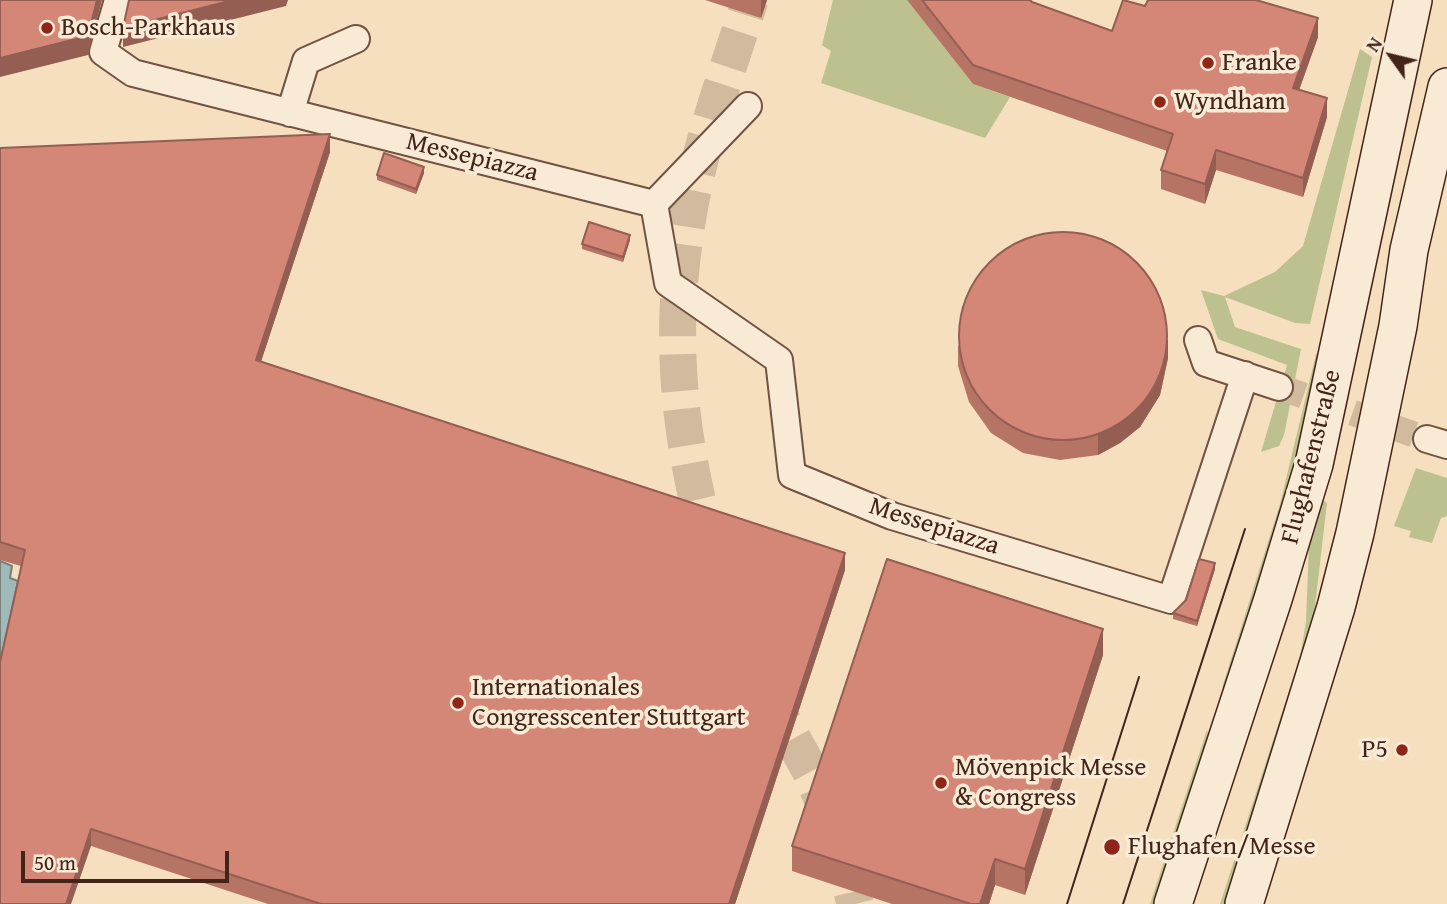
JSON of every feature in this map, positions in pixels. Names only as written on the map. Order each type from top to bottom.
[{"type":"main road","name":"Flughafenstraße","points":[[1173,904],[1273,599],[1314,464],[1413,0]]},
{"type":"main road","name":"Flughafenstraße","points":[[1244,904],[1336,607],[1360,512],[1398,326],[1409,250],[1447,87]]},
{"type":"street","name":"Messepiazza","points":[[118,0],[103,52],[133,74],[654,204],[668,283],[779,360],[792,475],[892,516],[1171,600],[1245,375]]},
{"type":"street","points":[[290,113],[306,61],[356,39]]},
{"type":"street","points":[[654,204],[748,106]]},
{"type":"street","points":[[1198,340],[1206,363],[1279,387]]},
{"type":"green space","points":[[833,0],[907,0],[973,84],[1010,97],[985,138],[821,83],[831,51],[822,45]]},
{"type":"green space","points":[[1360,49],[1372,57],[1310,324],[1295,323],[1225,297],[1235,327],[1301,349],[1284,435],[1279,446],[1261,452],[1287,365],[1218,339],[1201,290],[1224,296],[1275,272],[1303,246]]},
{"type":"green space","points":[[1316,354],[1323,355],[1302,449],[1229,682],[1222,688],[1280,504]]},
{"type":"green space","points":[[1416,468],[1447,478],[1447,516],[1441,518],[1432,543],[1409,537],[1411,531],[1394,526]]},
{"type":"green space","points":[[1323,500],[1327,503],[1312,632],[1226,904],[1220,904],[1300,657],[1306,622],[1309,544]]},
{"type":"green space","points":[[1207,730],[1210,742],[1158,904],[1150,904]]},
{"type":"water","points":[[0,561],[12,566],[10,578],[18,581],[0,664]]},
{"type":"building","name":"Bosch-Parkhaus","points":[[0,0],[97,0],[88,36],[0,58]]},
{"type":"building","points":[[129,0],[233,0],[123,28]]},
{"type":"building","name":"Wyndham","points":[[922,0],[1030,0],[1112,31],[1123,0],[1145,6],[1148,0],[1256,0],[1318,18],[1293,88],[1327,98],[1303,178],[1216,150],[1205,184],[1161,170],[1173,134],[973,65]]},
{"type":"building","points":[[330,134],[256,360],[845,553],[729,904],[321,904],[91,829],[66,904],[0,904],[0,662],[25,550],[0,542],[0,148]]},
{"type":"building","points":[[384,153],[424,167],[416,189],[377,175]]},
{"type":"building","points":[[589,222],[630,235],[623,257],[582,244]]},
{"type":"building","points":[[1063,232],[1103,240],[1121,249],[1137,262],[1150,278],[1159,296],[1167,336],[1159,376],[1150,394],[1137,410],[1121,423],[1103,432],[1063,440],[1023,432],[1005,423],[989,410],[976,394],[967,376],[959,336],[967,296],[976,278],[989,262],[1005,249],[1023,240]]},
{"type":"building","name":"Mövenpick Messe & Congress","points":[[887,559],[1103,629],[1025,869],[995,859],[980,904],[971,904],[792,846]]},
{"type":"building","points":[[1199,559],[1215,563],[1197,621],[1173,613],[1186,600]]},
{"type":"tunnel","points":[[711,553],[699,509],[683,423],[679,380],[679,294],[683,250],[695,179],[750,0]]},
{"type":"tunnel","points":[[1279,387],[1427,439]]},
{"type":"tunnel","points":[[766,691],[811,772],[842,848],[855,904]]},
{"type":"tram line","points":[[1123,904],[1245,529]]},
{"type":"tram line","points":[[1067,904],[1139,677]]},
{"type":"place","name":"Bosch-Parkhaus","points":[[47,28]]},
{"type":"place","name":"Franke","points":[[1208,63]]},
{"type":"place","name":"Wyndham","points":[[1160,102]]},
{"type":"place","name":"Internationales Congresscenter Stuttgart","points":[[458,703]]},
{"type":"place","name":"P5","points":[[1402,750]]},
{"type":"place","name":"Mövenpick Messe & Congress","points":[[941,783]]},
{"type":"place","name":"Flughafen/Messe","points":[[1112,847]]}]
